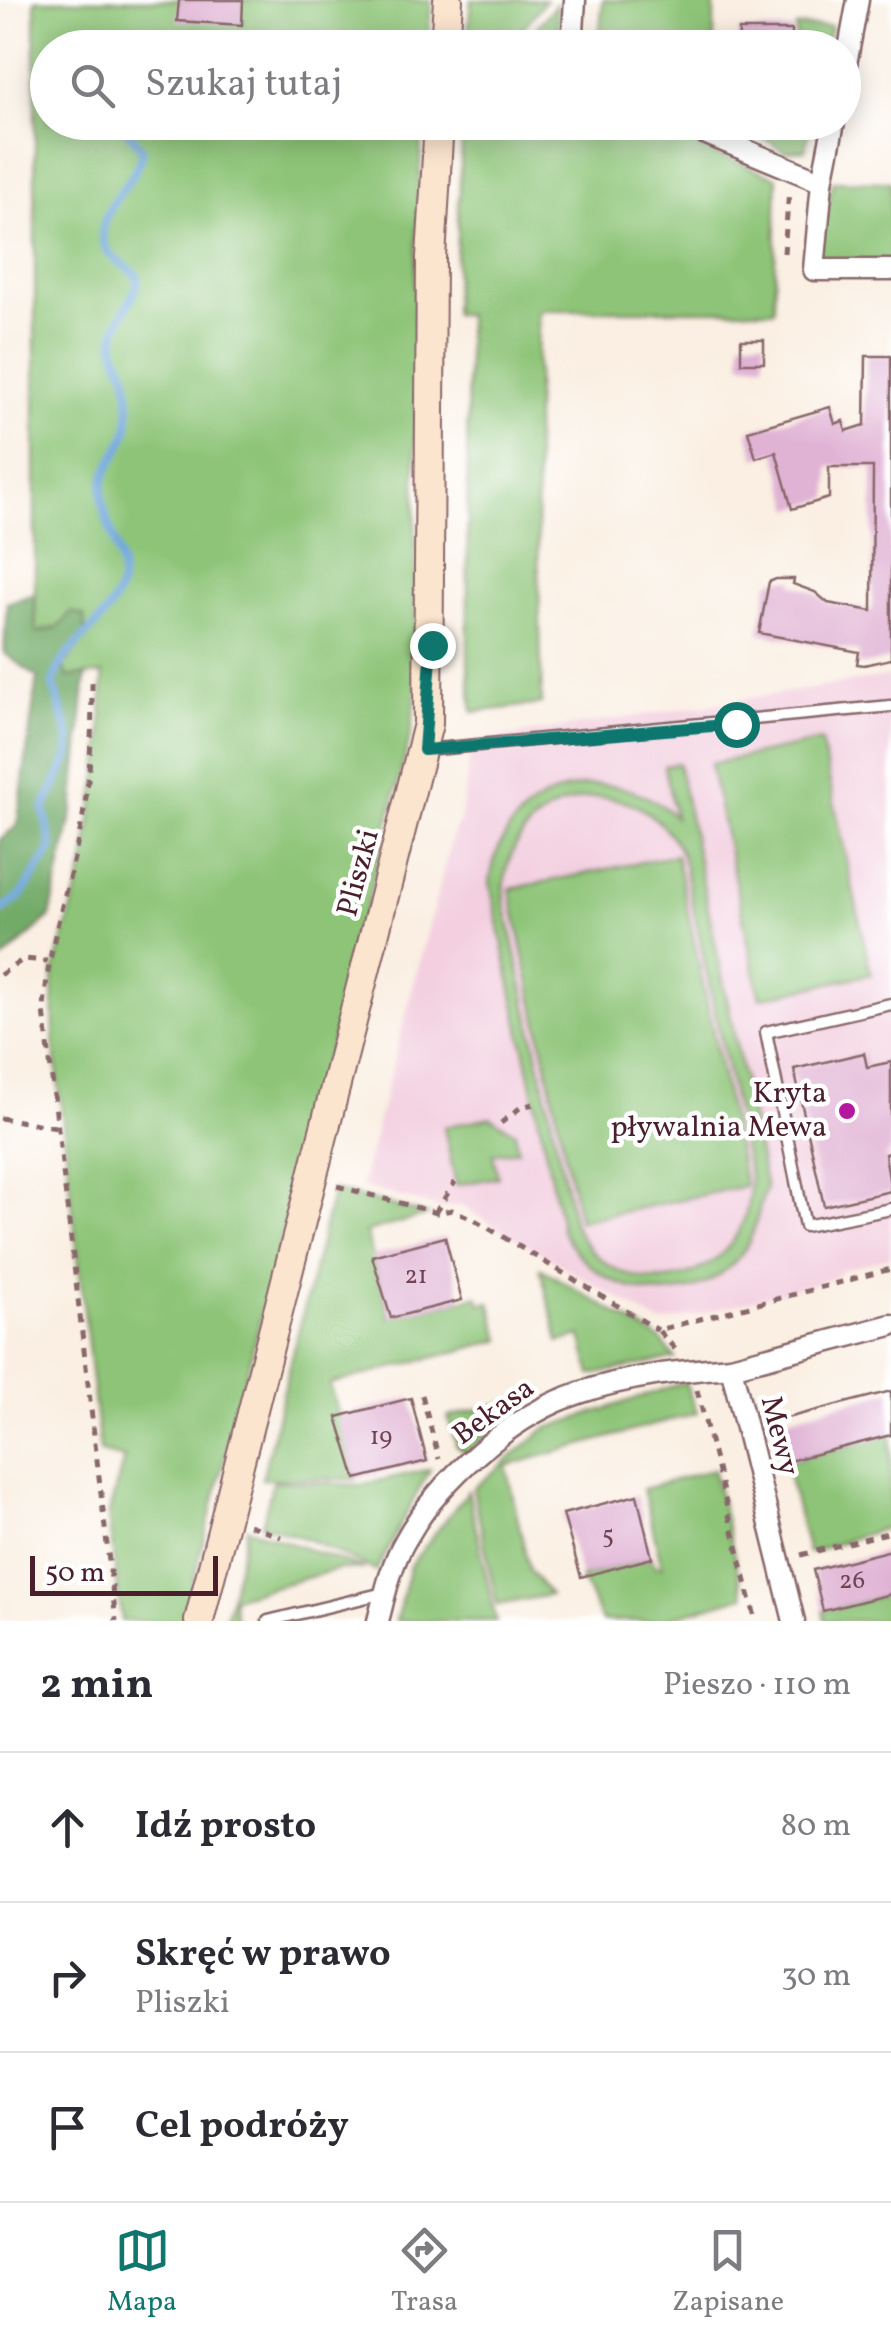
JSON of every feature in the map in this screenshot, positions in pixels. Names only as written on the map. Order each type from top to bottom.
[{"type":"street","points":[[446,30],[448,0]]},
{"type":"street","points":[[573,30],[575,0]]},
{"type":"street","points":[[852,30],[858,0]]},
{"type":"street","name":"Pliszki","points":[[199,1621],[424,750],[432,645],[431,258],[438,140]]},
{"type":"street","points":[[721,140],[822,182]]},
{"type":"street","points":[[830,140],[822,182],[814,270],[891,270]]},
{"type":"street","name":"Mewy","points":[[794,1621],[731,1368],[891,1325]]},
{"type":"street","name":"Bekasa","points":[[378,1621],[404,1543],[428,1504],[535,1413],[576,1393],[623,1380],[689,1368],[731,1368]]},
{"type":"lane","points":[[424,750],[891,706]]},
{"type":"lane","points":[[891,1004],[766,1032],[805,1226],[891,1208]]},
{"type":"lane","points":[[268,1621],[385,1592]]},
{"type":"path","points":[[784,253],[790,211],[785,182]]},
{"type":"path","points":[[92,682],[92,742],[82,821],[47,962],[44,1012],[116,1621]]},
{"type":"path","points":[[0,976],[24,959],[47,962]]},
{"type":"path","points":[[501,1124],[522,1107],[533,1104]]},
{"type":"path","points":[[0,1118],[56,1126]]},
{"type":"path","points":[[435,1213],[455,1182]]},
{"type":"path","points":[[325,1183],[435,1213],[452,1210],[475,1220],[658,1330],[684,1359]]},
{"type":"path","points":[[658,1330],[891,1269]]},
{"type":"path","points":[[694,1378],[756,1621]]},
{"type":"path","points":[[422,1395],[443,1472]]},
{"type":"path","points":[[241,1522],[281,1537]]},
{"type":"path","points":[[798,1556],[891,1532]]},
{"type":"shaded area","points":[[891,676],[891,1257],[841,1270],[835,1278],[662,1324],[459,1205],[443,1209],[361,1186],[454,829],[460,823],[472,742]]},
{"type":"green space","points":[[35,0],[431,0],[429,30],[35,30]]},
{"type":"green space","points":[[471,0],[546,0],[521,30],[468,30]]},
{"type":"green space","points":[[603,0],[714,0],[714,30],[600,30]]},
{"type":"green space","points":[[556,4],[559,30],[535,30]]},
{"type":"green space","points":[[831,26],[830,30],[796,27]]},
{"type":"green space","points":[[35,140],[421,140],[415,280],[416,697],[411,733],[183,1621],[122,1621],[108,1516],[124,1458],[100,1452],[54,1044],[53,975],[83,870],[101,755],[103,674],[67,677],[63,667],[85,638],[59,627],[35,633]]},
{"type":"green space","points":[[462,140],[680,140],[777,177],[774,310],[539,310],[535,418],[542,704],[473,712],[468,666],[467,315],[453,314]]},
{"type":"green space","points":[[767,140],[807,140],[805,150],[784,151]]},
{"type":"green space","points":[[833,181],[891,182],[891,267],[815,259]]},
{"type":"green space","points":[[35,594],[36,633],[59,627],[71,612],[84,616],[85,638],[63,667],[68,677],[86,675],[73,811],[50,917],[0,962],[0,839],[17,826],[37,677],[4,653],[7,603]]},
{"type":"green space","points":[[821,741],[871,974],[760,998],[710,764]]},
{"type":"green space","points":[[678,763],[766,1188],[753,1232],[738,1258],[717,1277],[693,1288],[668,1293],[643,1291],[597,1271],[577,1253],[562,1231],[490,884],[498,851],[513,824],[535,804],[561,791],[590,785],[619,787],[648,798],[675,817],[664,766]],"holes":[[[610,798],[648,813],[667,831],[682,855],[749,1174],[746,1211],[733,1241],[711,1262],[684,1276],[654,1279],[623,1273],[596,1255],[574,1225],[505,903],[509,862],[527,829],[557,807],[575,800]]]},
{"type":"green space","points":[[676,855],[745,1186],[579,1221],[510,889]]},
{"type":"green space","points":[[490,1117],[515,1132],[518,1150],[493,1154],[498,1177],[456,1185],[444,1127]]},
{"type":"green space","points":[[333,1190],[427,1215],[366,1232],[390,1318],[478,1296],[480,1304],[490,1302],[501,1340],[330,1384],[356,1479],[262,1479]]},
{"type":"green space","points":[[540,1268],[661,1340],[675,1358],[591,1375],[581,1336],[559,1342]]},
{"type":"green space","points":[[685,1382],[697,1413],[506,1466],[529,1570],[550,1595],[497,1605],[473,1489],[545,1429]]},
{"type":"green space","points":[[528,1397],[532,1400],[465,1453],[457,1447],[448,1417]]},
{"type":"green space","points":[[891,1435],[891,1526],[808,1553],[785,1462]]},
{"type":"green space","points":[[430,1469],[376,1571],[310,1540],[262,1525],[273,1481],[359,1485]]},
{"type":"green space","points":[[713,1469],[744,1596],[660,1621],[602,1621],[581,1577],[652,1558],[654,1565],[662,1567],[643,1489]]},
{"type":"green space","points":[[468,1491],[496,1621],[396,1621],[410,1566]]},
{"type":"green space","points":[[247,1528],[364,1569],[339,1569],[232,1598],[236,1621],[225,1621]]},
{"type":"green space","points":[[891,1594],[891,1621],[825,1621],[823,1611]]},
{"type":"building","points":[[179,0],[243,0],[242,25],[177,21]]},
{"type":"building","points":[[741,340],[764,340],[764,363],[741,363]]},
{"type":"building","points":[[866,356],[891,356],[891,659],[864,665],[857,664],[859,652],[759,633],[769,582],[776,579],[794,579],[793,584],[815,592],[828,603],[872,611],[873,467],[829,467],[829,498],[792,509],[776,452],[756,458],[748,431],[830,407],[835,424],[843,421],[846,431],[865,425]]},
{"type":"building","name":"Kryta pływalnia Mewa","points":[[864,1053],[867,1067],[891,1062],[891,1152],[885,1154],[891,1191],[824,1206],[794,1069]]},
{"type":"building","points":[[445,1237],[462,1300],[391,1318],[372,1256]]},
{"type":"building","points":[[891,1391],[891,1435],[785,1462],[775,1421]]},
{"type":"building","points":[[411,1398],[427,1461],[356,1479],[337,1417]]},
{"type":"building","points":[[637,1495],[652,1558],[581,1577],[563,1514]]},
{"type":"building","points":[[891,1550],[891,1594],[823,1611],[813,1570]]},
{"type":"waterway","points":[[0,912],[21,896],[52,848],[44,808],[69,757],[70,738],[53,684],[58,670],[104,615],[119,590],[119,555],[102,494],[105,477],[128,425],[128,383],[115,340],[138,278],[108,252],[103,226],[139,163],[142,150],[134,140]]},
{"type":"place","name":"Kryta pływalnia Mewa","points":[[847,1111]]},
{"type":"route","points":[[432,645],[424,750],[450,751],[736,724]]}]
